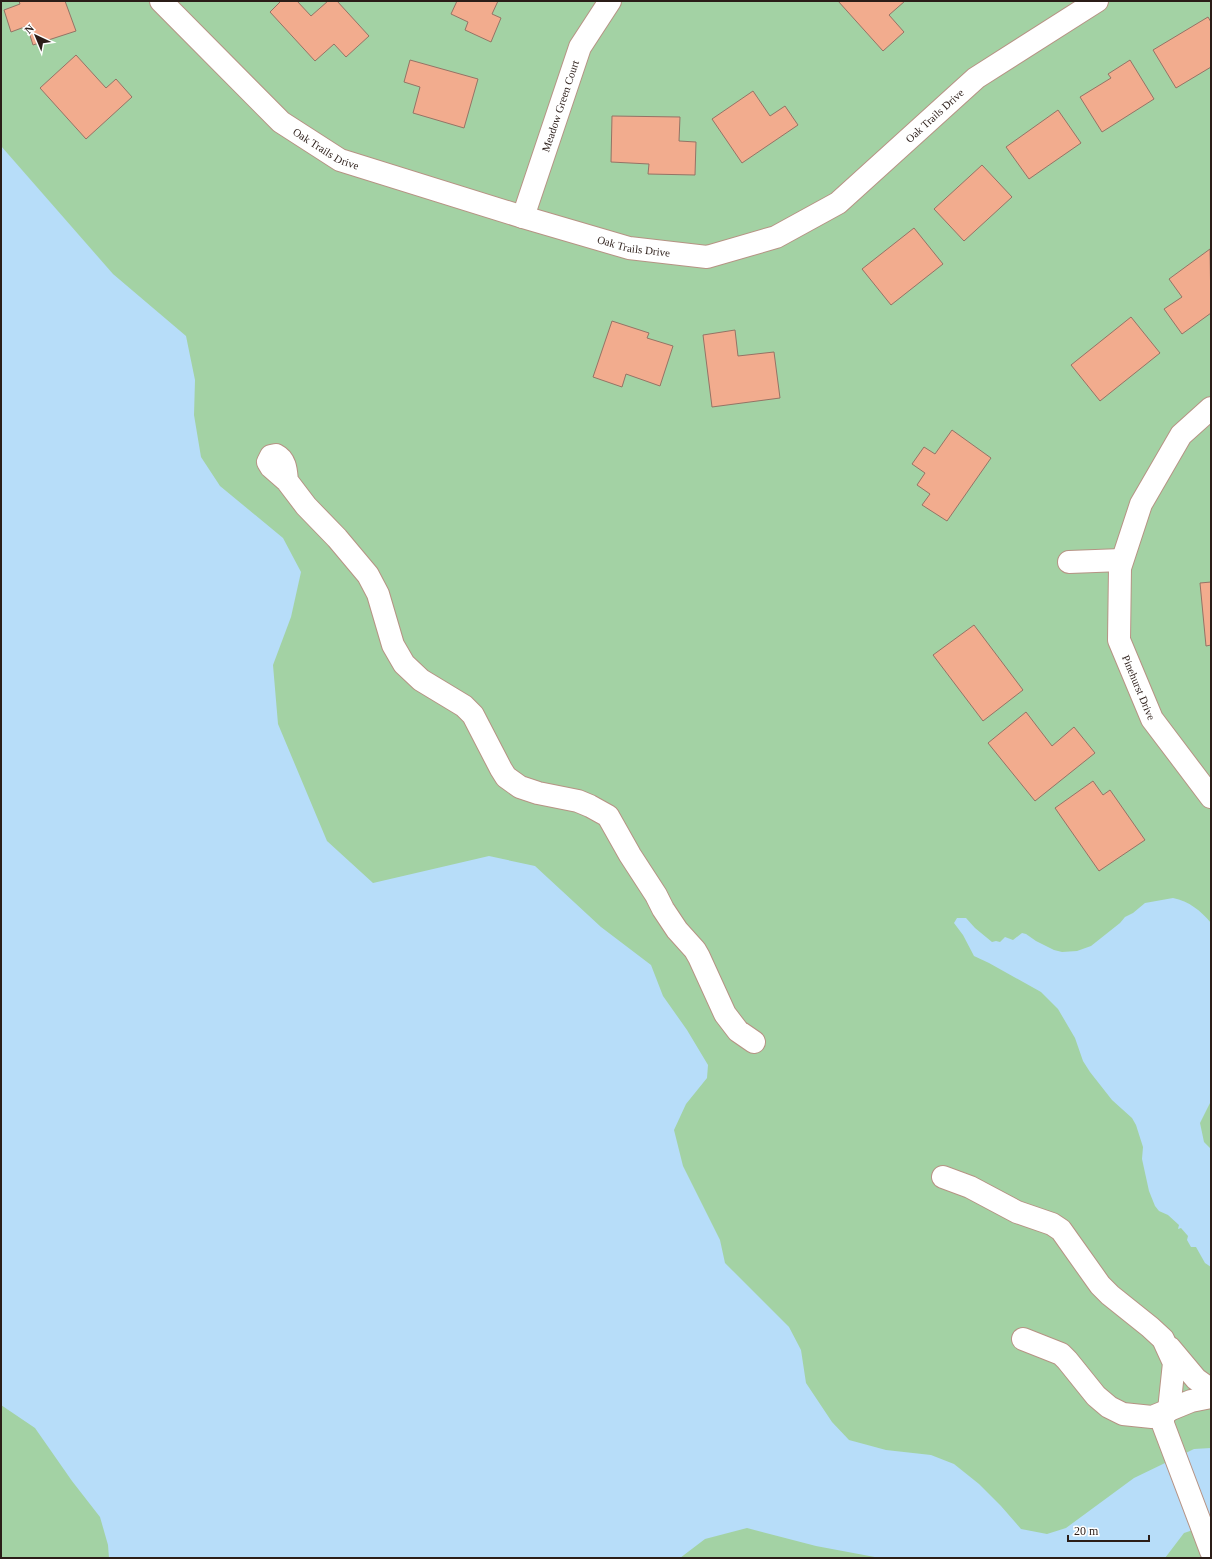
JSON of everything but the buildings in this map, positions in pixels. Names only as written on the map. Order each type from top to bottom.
[{"type":"street","name":"Oak Trails Drive","points":[[161,1],[281,122],[340,160],[523,217],[629,248],[706,257],[776,237],[838,203],[976,78],[1096,1]]},
{"type":"street","name":"Meadow Green Court","points":[[523,217],[580,47],[610,1]]},
{"type":"street","name":"Pinehurst Drive","points":[[1211,408],[1181,435],[1141,504],[1120,568],[1119,640],[1152,719],[1211,797]]},
{"type":"street","points":[[287,481],[306,506],[337,538],[368,575],[378,594],[393,645],[404,664],[420,680],[464,706],[473,715],[506,777],[520,787],[557,798],[578,801],[608,816],[630,856],[656,895],[663,909],[677,930],[695,950],[725,1014],[738,1030],[754,1042]]},
{"type":"street","points":[[1069,562],[1122,560]]},
{"type":"street","points":[[943,1177],[970,1187],[1017,1212],[1052,1224],[1061,1230],[1100,1285],[1163,1339],[1196,1379],[1211,1390]]},
{"type":"street","points":[[1023,1339],[1061,1354],[1096,1396],[1109,1407],[1123,1414],[1152,1417],[1191,1401],[1211,1397]]},
{"type":"street","points":[[1163,1339],[1174,1363],[1169,1410],[1163,1416],[1163,1424],[1166,1436],[1210,1550]]},
{"type":"green space","points":[[1,1],[1211,1],[1211,1558],[1,1558]]},
{"type":"water","points":[[1,146],[113,274],[186,336],[195,380],[194,415],[201,457],[220,486],[283,538],[301,572],[291,617],[273,665],[278,724],[327,841],[373,883],[489,856],[535,866],[601,927],[651,965],[663,996],[687,1030],[708,1065],[707,1078],[686,1104],[674,1130],[683,1166],[720,1240],[725,1263],[789,1327],[801,1350],[806,1383],[832,1422],[849,1440],[886,1450],[931,1455],[954,1464],[979,1484],[1021,1529],[1047,1534],[1066,1528],[1134,1478],[1194,1449],[1211,1448],[1211,1524],[1184,1533],[1165,1558],[880,1558],[816,1546],[747,1528],[705,1539],[680,1558],[109,1558],[108,1545],[100,1517],[72,1481],[35,1428],[1,1405]]},
{"type":"water","points":[[1173,898],[1184,901],[1194,907],[1211,923],[1211,1101],[1200,1123],[1204,1142],[1211,1149],[1211,1267],[1205,1263],[1196,1247],[1191,1247],[1187,1240],[1188,1236],[1181,1228],[1178,1229],[1179,1225],[1168,1215],[1159,1211],[1155,1206],[1149,1191],[1142,1159],[1143,1147],[1136,1125],[1132,1118],[1112,1100],[1090,1072],[1083,1061],[1075,1038],[1058,1009],[1041,992],[974,956],[963,935],[954,923],[957,918],[966,918],[975,928],[992,942],[1000,942],[1005,937],[1013,940],[1022,933],[1054,950],[1062,952],[1077,951],[1091,946],[1120,923],[1125,917],[1133,913],[1145,903]]}]
